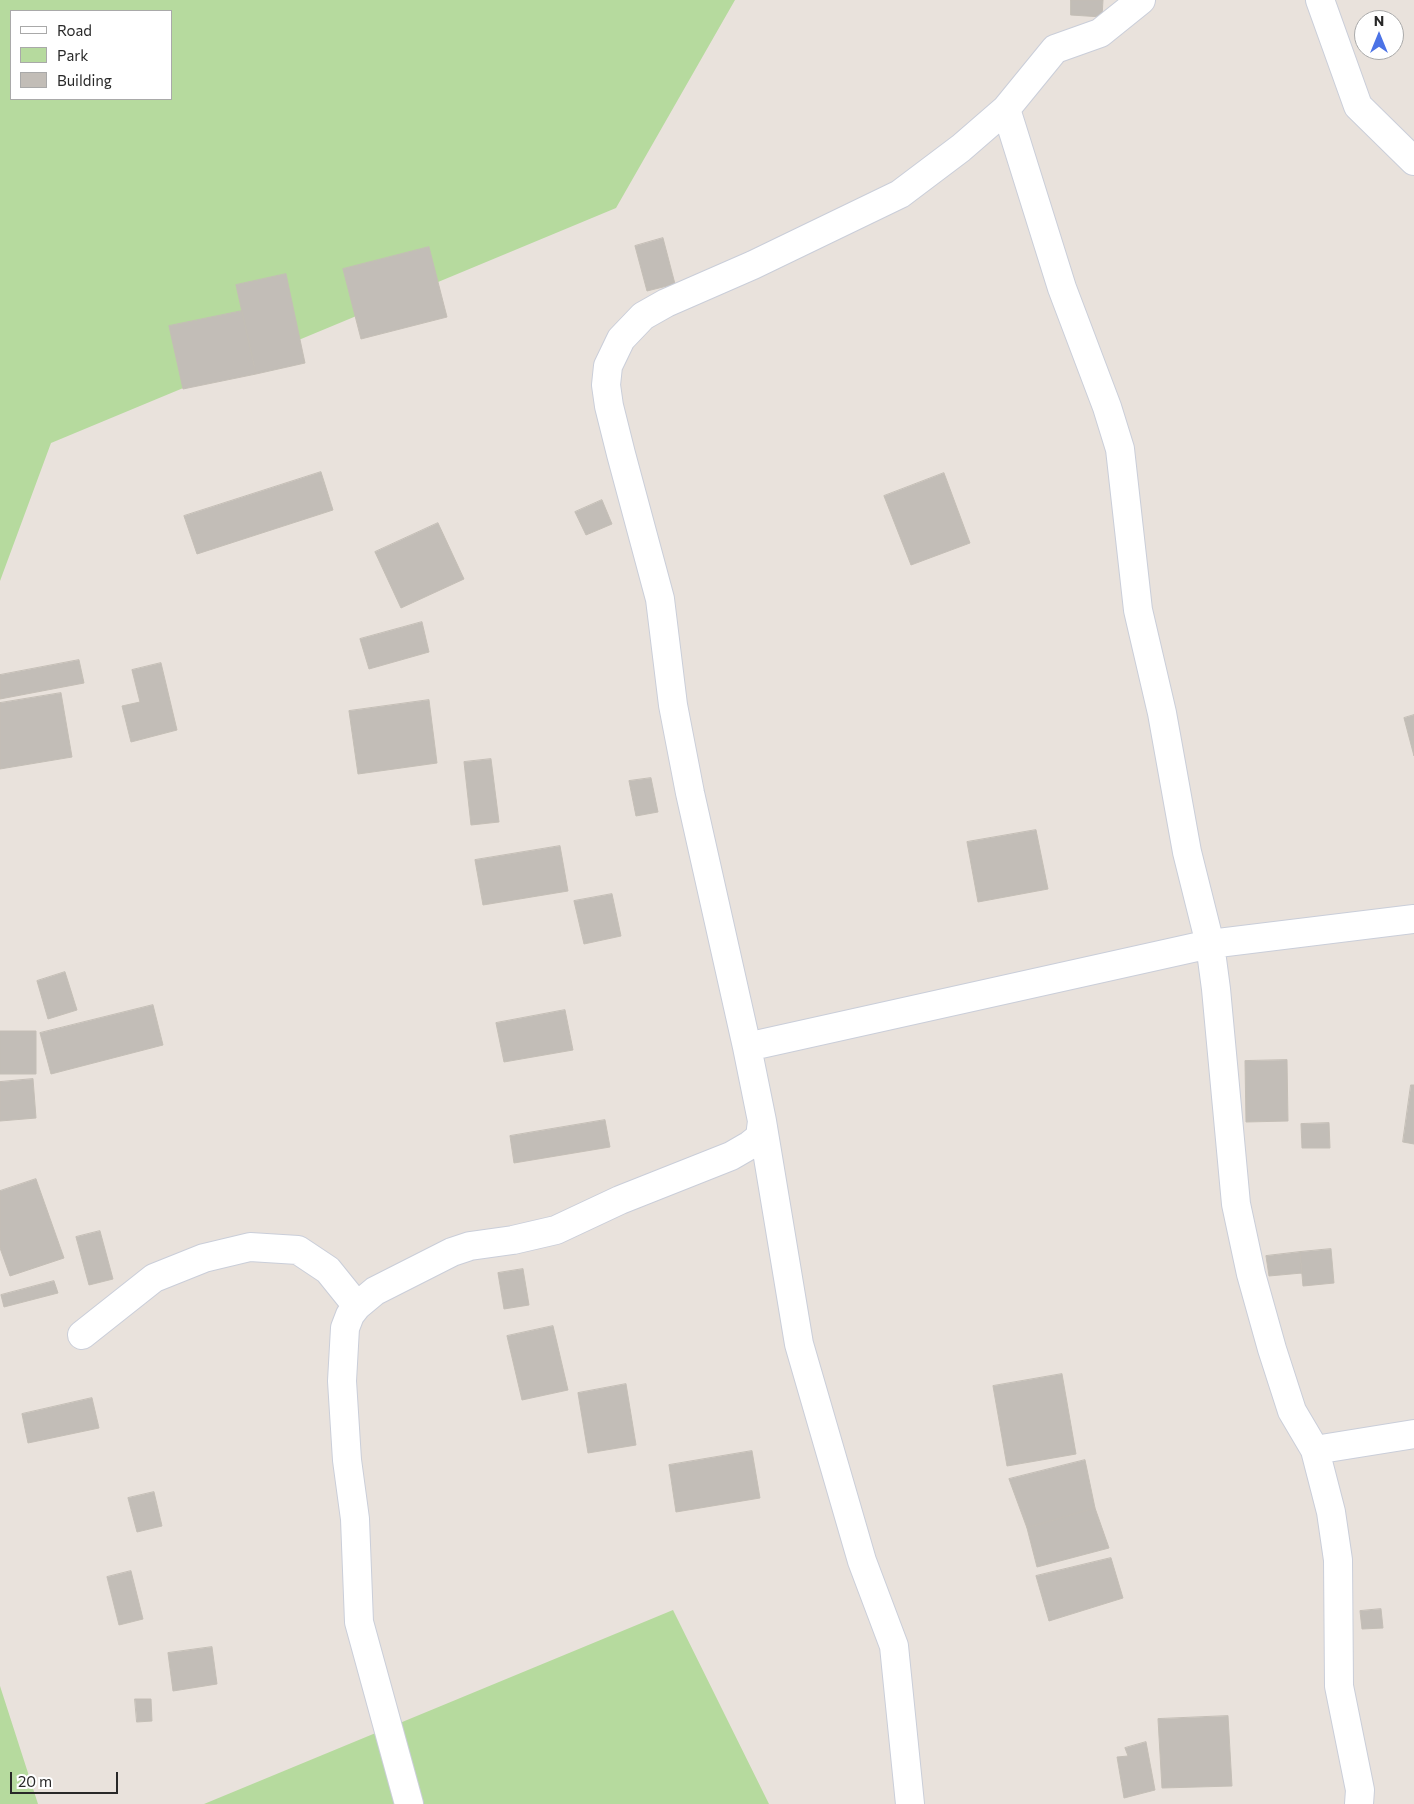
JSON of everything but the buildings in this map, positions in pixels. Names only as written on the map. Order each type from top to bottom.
[{"type":"street","points":[[910,1804],[894,1646],[862,1561],[799,1344],[748,1047],[690,793],[675,715],[660,600],[609,406],[606,385],[608,366],[621,339],[644,316],[666,303],[754,265],[900,194],[962,148],[1006,109],[1055,50],[1100,33],[1142,0]]},
{"type":"street","points":[[1320,0],[1358,106],[1414,162]]},
{"type":"street","points":[[1006,109],[1062,288],[1107,407],[1120,449],[1138,610],[1162,713],[1187,852],[1210,944],[1236,1204],[1251,1274],[1292,1411],[1315,1450],[1331,1512],[1338,1560],[1339,1686],[1360,1790],[1359,1804]]},
{"type":"street","points":[[748,1047],[1210,944],[1414,919]]},
{"type":"street","points":[[409,1804],[359,1622],[355,1519],[347,1460],[342,1381],[345,1328],[350,1315],[356,1306],[375,1291],[452,1252],[470,1246],[521,1239],[556,1230],[620,1200],[731,1156],[760,1137],[762,1121]]},
{"type":"street","points":[[82,1335],[154,1278],[204,1258],[250,1248],[298,1250],[328,1270],[356,1306]]},
{"type":"street","points":[[1315,1450],[1414,1434]]},
{"type":"green space","points":[[0,0],[735,0],[616,208],[51,443],[0,581]]},
{"type":"green space","points":[[673,1610],[769,1804],[204,1804]]},
{"type":"green space","points":[[0,1686],[38,1804],[0,1804]]}]
